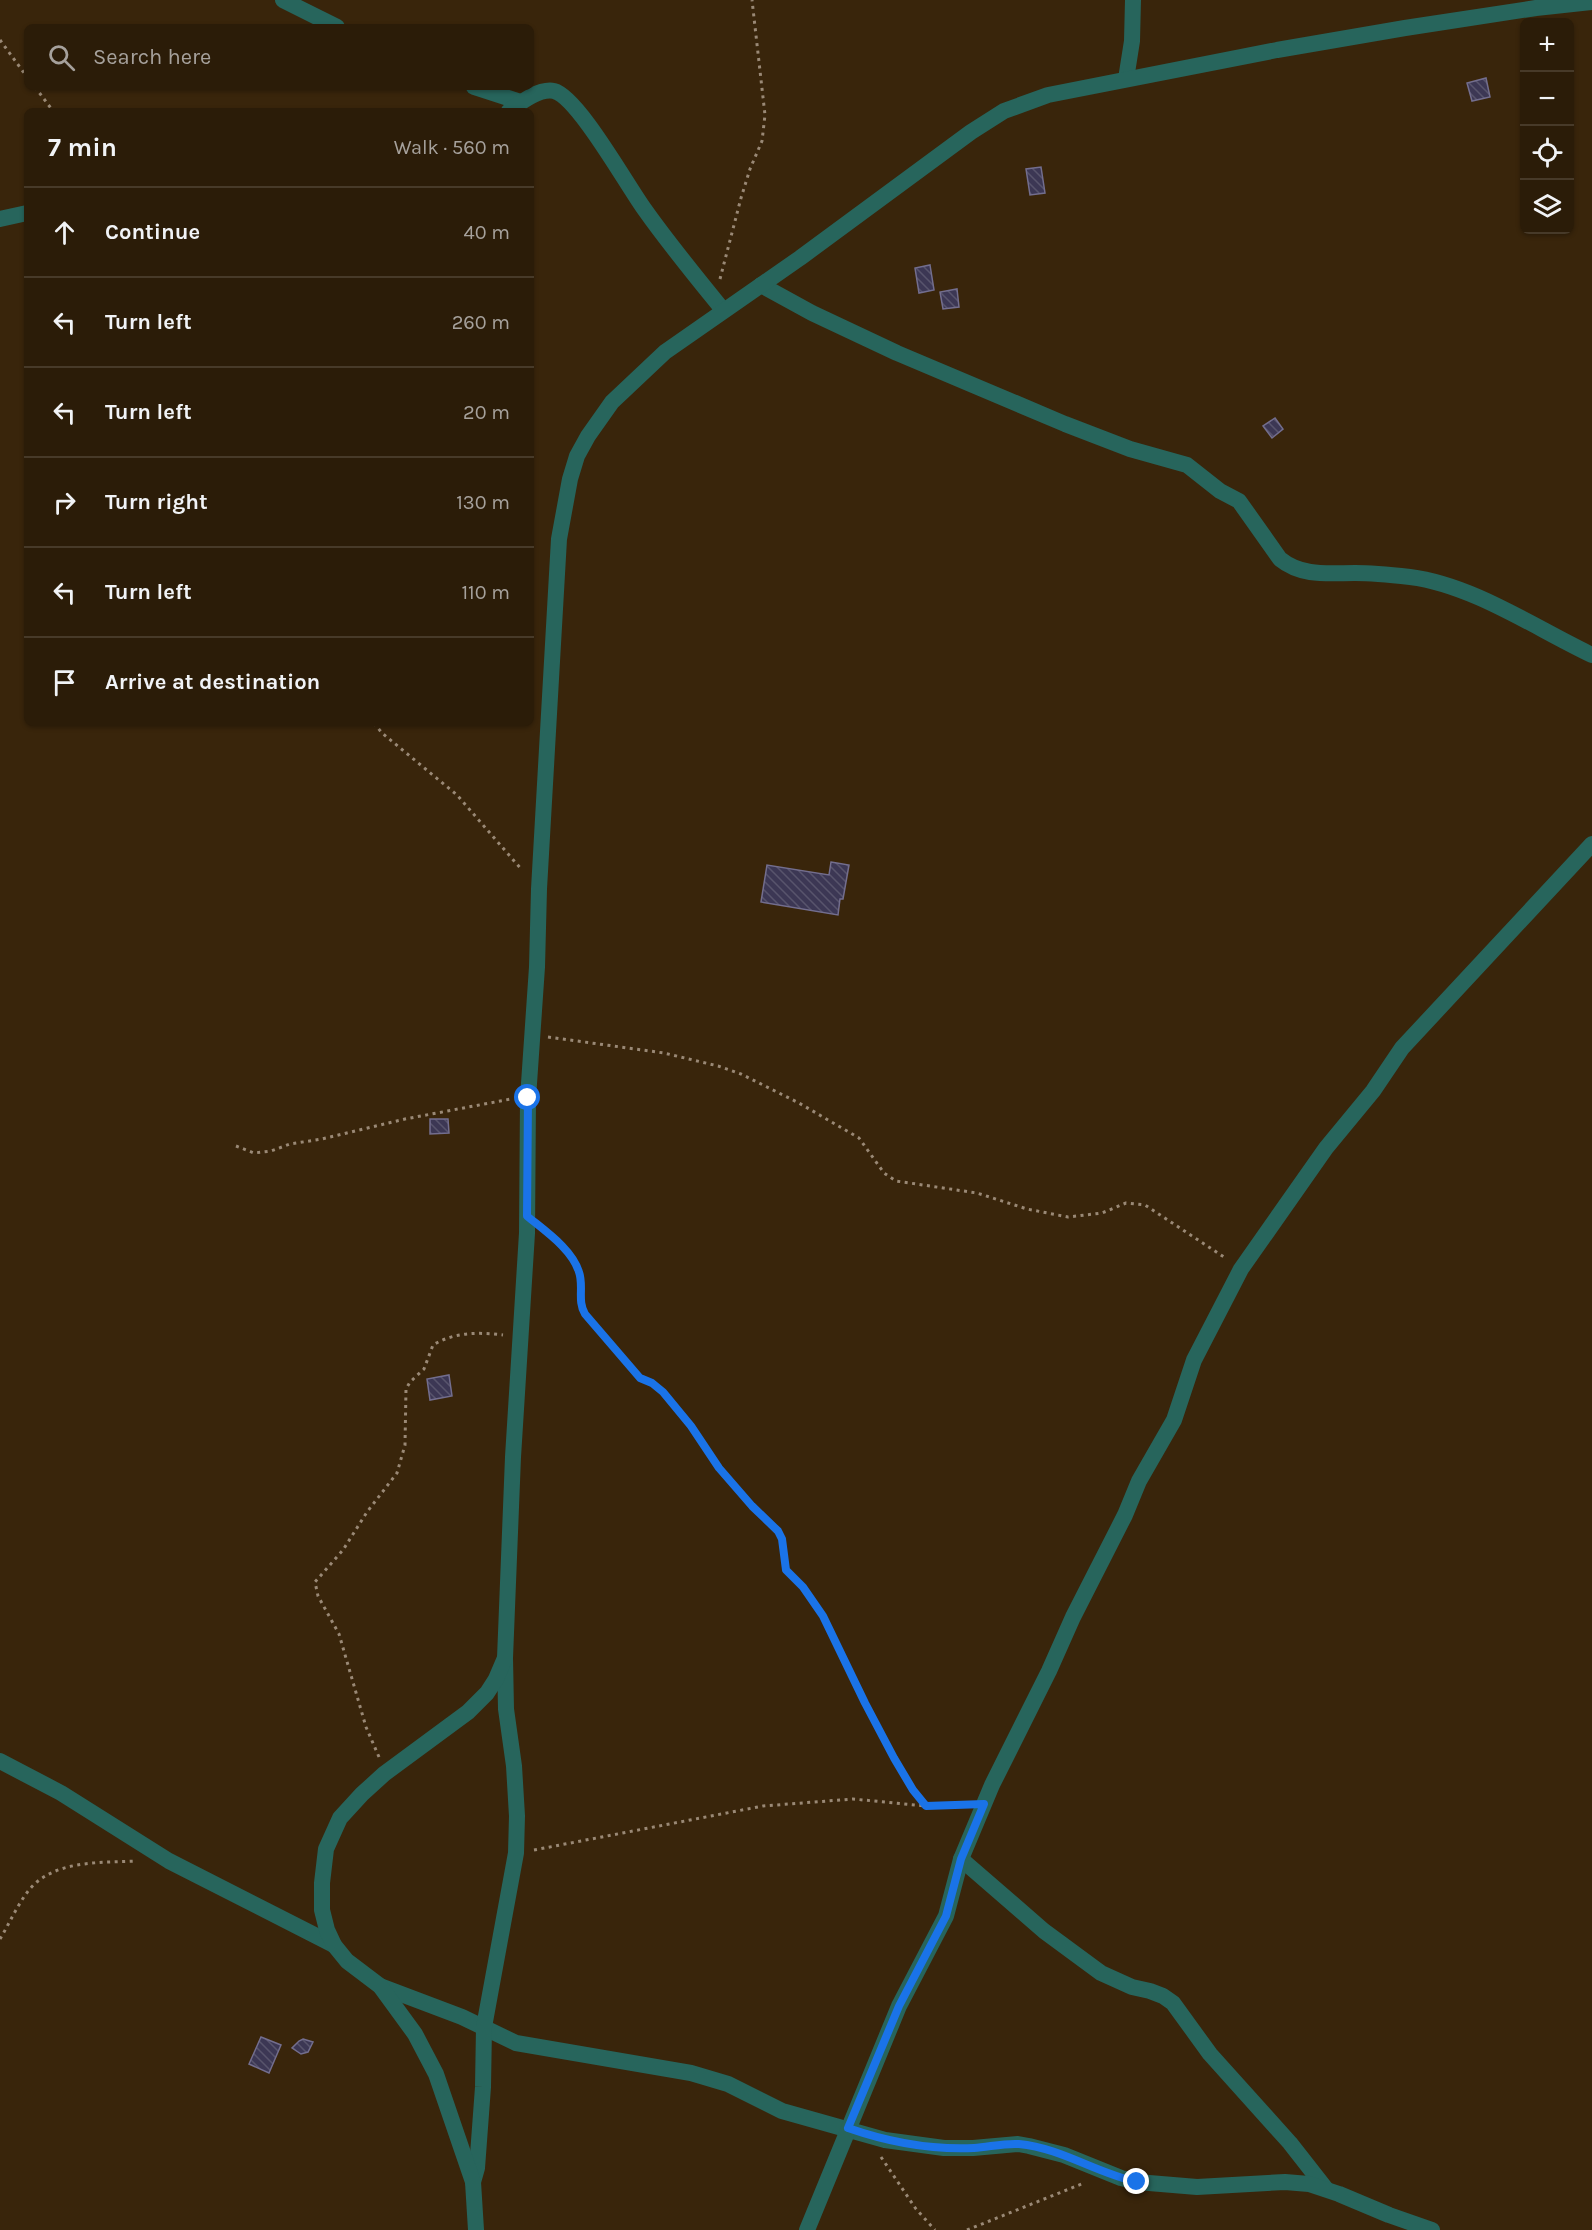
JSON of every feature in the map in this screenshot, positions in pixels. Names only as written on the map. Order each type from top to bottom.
[{"type":"street","points":[[283,0],[331,24]]},
{"type":"street","points":[[1126,79],[1132,41],[1133,0]]},
{"type":"street","points":[[473,2182],[477,2168],[483,2087],[484,2026],[516,1853],[514,1766],[506,1709],[505,1658],[513,1457],[527,1216],[528,1098],[559,539],[570,479],[577,456],[612,402],[665,352],[720,306],[761,285],[971,132],[1004,111],[1048,95],[1277,50],[1536,8],[1592,3]]},
{"type":"street","points":[[480,90],[515,106],[539,93],[554,91],[565,97],[575,107],[645,211],[720,306]]},
{"type":"street","points":[[0,219],[24,214]]},
{"type":"street","points":[[761,285],[812,313],[897,353],[1065,424],[1130,449],[1187,465],[1220,491],[1239,501],[1280,559],[1288,566],[1312,573],[1401,576],[1442,585],[1485,601],[1592,655]]},
{"type":"street","points":[[807,2230],[899,2006],[946,1916],[961,1859],[984,1804],[1073,1617],[1125,1515],[1139,1481],[1174,1420],[1194,1360],[1241,1269],[1326,1148],[1373,1091],[1402,1048],[1592,844]]},
{"type":"street","points":[[505,1658],[487,1693],[468,1712],[387,1772],[362,1794],[340,1818],[326,1849],[322,1910],[327,1930],[334,1945],[347,1961],[380,1986],[484,2026],[516,2043],[691,2073],[728,2085],[782,2111],[868,2135],[903,2143],[944,2148],[1018,2144],[1045,2149],[1137,2182],[1186,2186],[1285,2182],[1326,2189],[1431,2230]]},
{"type":"street","points":[[0,1761],[61,1794],[169,1861],[334,1945]]},
{"type":"street","points":[[961,1859],[1044,1931],[1101,1973],[1124,1984],[1163,1996],[1173,2003],[1210,2054],[1290,2143],[1326,2189]]},
{"type":"street","points":[[380,1986],[415,2034],[436,2074],[473,2182],[476,2230]]},
{"type":"path","points":[[720,306],[724,257],[750,169],[762,141],[765,115],[752,0]]},
{"type":"path","points":[[0,40],[24,72]]},
{"type":"path","points":[[37,90],[51,108]]},
{"type":"path","points":[[377,726],[382,734],[457,795],[539,889]]},
{"type":"path","points":[[532,1033],[562,1040],[586,1041],[664,1053],[741,1074],[799,1103],[851,1133],[873,1155],[884,1173],[902,1182],[977,1193],[1027,1209],[1068,1217],[1102,1213],[1126,1203],[1145,1205],[1241,1269]]},
{"type":"path","points":[[236,1146],[254,1153],[271,1151],[290,1144],[322,1139],[416,1116],[505,1099],[528,1098]]},
{"type":"path","points":[[527,1216],[556,1240],[576,1265],[581,1283],[581,1304],[585,1314],[640,1378],[652,1383],[663,1392],[691,1426],[719,1468],[752,1506],[778,1531],[782,1539],[786,1570],[803,1587],[823,1616],[889,1749],[913,1790],[926,1806]]},
{"type":"path","points":[[387,1772],[366,1727],[339,1634],[318,1596],[315,1582],[343,1550],[367,1512],[397,1473],[405,1445],[406,1389],[424,1369],[433,1345],[449,1337],[476,1333],[520,1336]]},
{"type":"path","points":[[516,1853],[763,1806],[853,1800],[926,1806],[984,1804]]},
{"type":"path","points":[[0,1939],[25,1895],[43,1876],[84,1864],[169,1861]]},
{"type":"path","points":[[868,2135],[916,2209],[935,2230]]},
{"type":"path","points":[[968,2230],[1079,2186],[1104,2172]]},
{"type":"building","points":[[1486,78],[1490,97],[1472,101],[1467,83]]},
{"type":"building","points":[[1041,167],[1045,193],[1030,195],[1026,169]]},
{"type":"building","points":[[930,265],[934,290],[919,293],[915,268]]},
{"type":"building","points":[[957,289],[959,307],[943,309],[940,292]]},
{"type":"building","points":[[1275,418],[1283,429],[1272,438],[1263,426]]},
{"type":"building","points":[[831,862],[849,865],[838,915],[761,902],[767,865],[829,875]]},
{"type":"building","points":[[430,1119],[448,1119],[449,1133],[430,1134]]},
{"type":"building","points":[[449,1375],[452,1396],[430,1400],[427,1379]]},
{"type":"building","points":[[261,2037],[281,2045],[269,2073],[249,2064]]},
{"type":"building","points":[[303,2039],[313,2042],[308,2052],[301,2054],[292,2048]]},
{"type":"route","points":[[528,1098],[527,1216],[556,1240],[576,1265],[581,1283],[581,1304],[585,1314],[640,1378],[657,1386],[663,1392],[691,1426],[719,1468],[752,1506],[774,1525],[782,1539],[786,1570],[812,1598],[823,1616],[894,1758],[913,1790],[926,1806],[984,1804],[961,1859],[946,1916],[899,2006],[848,2128],[885,2140],[912,2145],[973,2148],[1018,2144],[1045,2149],[1120,2178],[1137,2182]]}]
